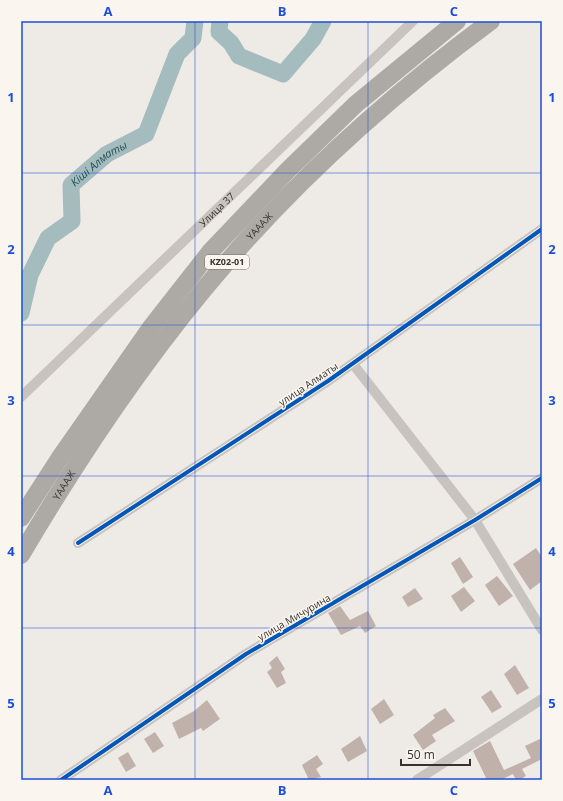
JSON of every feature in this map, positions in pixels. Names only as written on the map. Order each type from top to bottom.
[{"type":"highway","name":"ҮАААЖ","points":[[21,518],[80,428],[152,326],[210,252],[288,170],[356,104],[457,21]]},
{"type":"highway","name":"ҮАААЖ","points":[[21,555],[80,459],[146,365],[225,264],[290,195],[360,128],[423,74],[491,21]]},
{"type":"street","name":"Улица 37","points":[[21,397],[412,21]]},
{"type":"street","name":"улица Алматы","points":[[78,544],[353,364],[542,229]]},
{"type":"street","points":[[353,364],[475,520],[542,630]]},
{"type":"street","name":"улица Мичурина","points":[[61,780],[246,654],[475,520],[542,478]]},
{"type":"street","points":[[417,780],[542,699]]},
{"type":"building","points":[[536,548],[542,557],[542,581],[530,590],[513,564]]},
{"type":"building","points":[[460,557],[473,577],[463,584],[451,563]]},
{"type":"building","points":[[497,576],[513,596],[499,606],[485,585]]},
{"type":"building","points":[[464,587],[475,601],[461,612],[451,596]]},
{"type":"building","points":[[415,588],[423,599],[408,607],[402,597]]},
{"type":"building","points":[[340,606],[350,620],[368,611],[376,626],[365,633],[360,626],[341,635],[328,613]]},
{"type":"building","points":[[277,656],[285,669],[281,672],[286,683],[277,688],[267,672],[272,668],[269,663]]},
{"type":"building","points":[[515,665],[529,688],[517,695],[504,674]]},
{"type":"building","points":[[491,690],[502,707],[492,713],[481,697]]},
{"type":"building","points":[[384,699],[394,715],[380,724],[371,709]]},
{"type":"building","points":[[207,700],[220,719],[203,731],[201,728],[179,739],[172,723],[194,711]]},
{"type":"building","points":[[445,708],[455,721],[432,735],[436,741],[423,750],[413,735],[435,718],[433,715]]},
{"type":"building","points":[[155,732],[164,746],[153,753],[144,739]]},
{"type":"building","points":[[360,736],[367,751],[348,762],[341,749]]},
{"type":"building","points":[[542,738],[542,759],[522,769],[526,776],[519,780],[516,780],[513,774],[500,780],[487,780],[473,751],[490,741],[504,770],[531,758],[525,746]]},
{"type":"building","points":[[128,752],[136,766],[126,772],[118,758]]},
{"type":"building","points":[[317,755],[323,764],[316,769],[321,777],[309,780],[302,765]]},
{"type":"waterway","name":"Кіші Алматы","points":[[21,313],[30,275],[48,238],[72,221],[71,185],[107,154],[146,134],[177,54],[193,38],[195,21]]},
{"type":"waterway","name":"Кіші Алматы","points":[[220,21],[219,32],[231,43],[239,56],[283,74],[313,39],[323,21]]},
{"type":"cycle path","points":[[78,543],[328,381],[542,229]]},
{"type":"cycle path","points":[[61,780],[246,654],[475,520],[542,478]]}]
